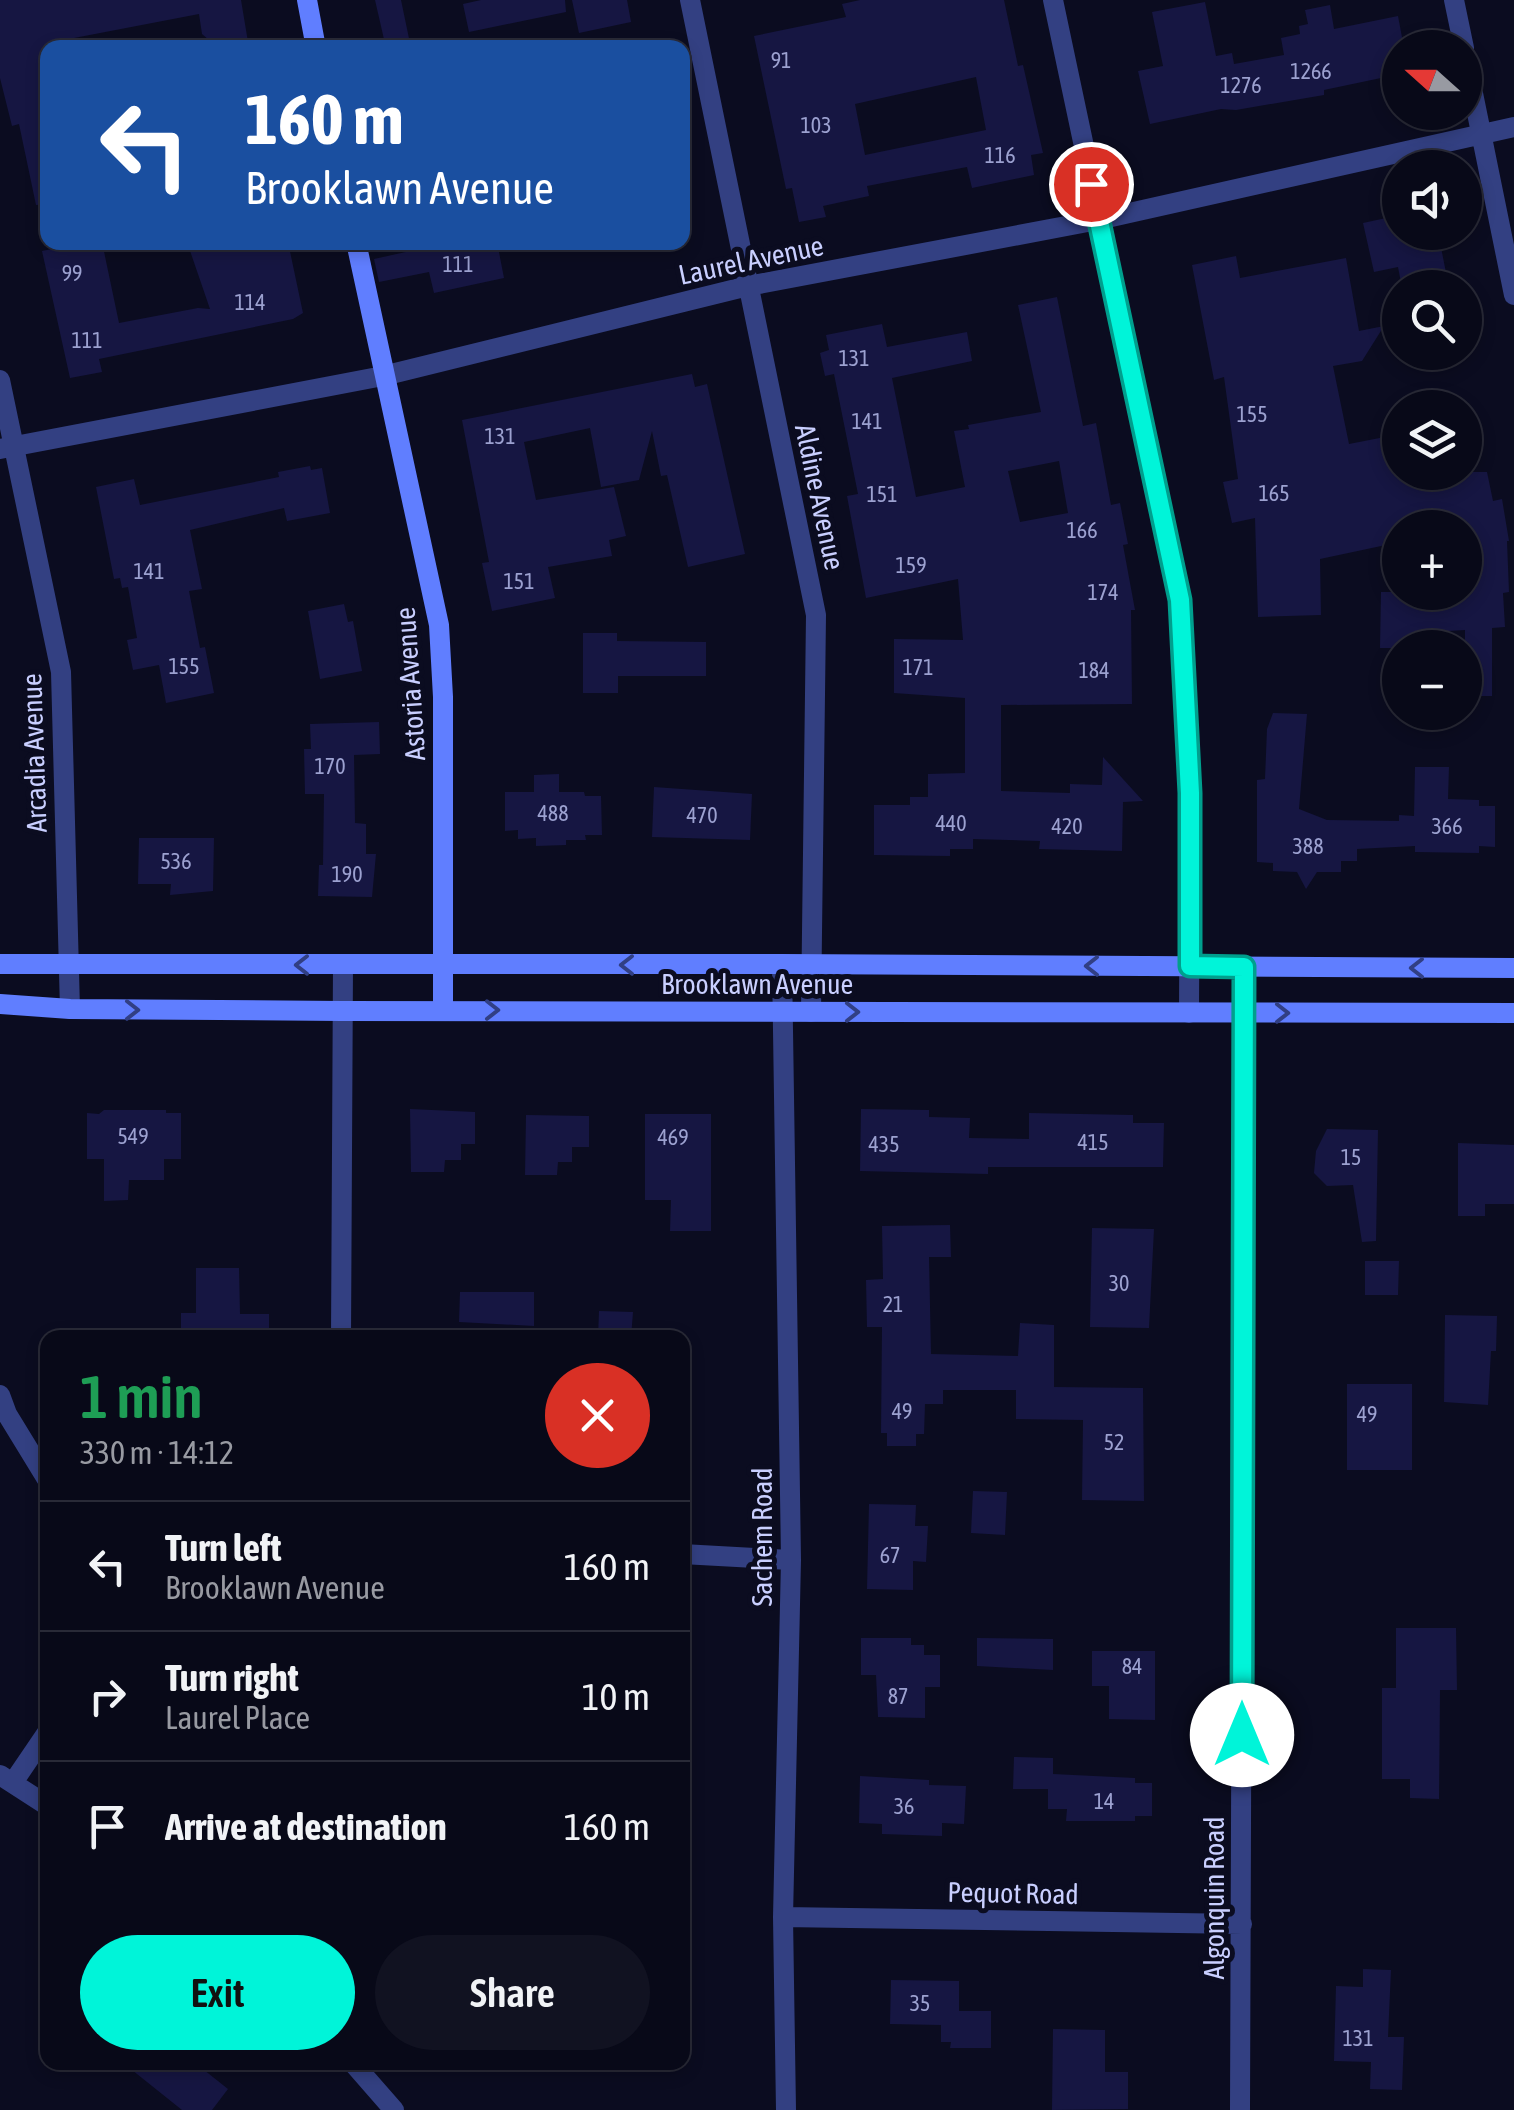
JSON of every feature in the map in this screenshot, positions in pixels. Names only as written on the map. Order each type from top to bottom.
[{"type":"main road","points":[[307,0],[314,40]]},
{"type":"main road","name":"Astoria Avenue","points":[[358,250],[439,625],[444,697],[442,1010]]},
{"type":"main road","name":"Brooklawn Avenue","points":[[0,964],[1514,968]]},
{"type":"main road","name":"Brooklawn Avenue","points":[[0,1004],[70,1009],[342,1011],[1514,1013]]},
{"type":"street","name":"Aldine Avenue","points":[[690,0],[816,616],[811,1012]]},
{"type":"street","points":[[1052,0],[1180,600],[1190,793],[1189,1013]]},
{"type":"street","points":[[1454,0],[1460,30]]},
{"type":"street","name":"Laurel Avenue","points":[[6,447],[382,376],[748,286],[1098,220],[1514,128]]},
{"type":"street","points":[[1480,130],[1514,295]]},
{"type":"street","name":"Arcadia Avenue","points":[[0,380],[6,447],[61,672],[70,1009]]},
{"type":"street","name":"Sachem Road","points":[[782,964],[791,1560],[783,1917],[786,2110]]},
{"type":"street","points":[[340,1330],[343,965]]},
{"type":"street","name":"Algonquin Road","points":[[1240,2110],[1244,967]]},
{"type":"street","points":[[0,1395],[40,1469]]},
{"type":"street","points":[[690,1554],[791,1560]]},
{"type":"street","points":[[40,1741],[7,1778],[40,1801]]},
{"type":"street","name":"Pequot Road","points":[[783,1917],[1242,1924]]},
{"type":"street","points":[[359,2070],[394,2110]]},
{"type":"building","points":[[0,0],[241,0],[248,40],[209,40],[202,34],[199,14],[64,40],[40,40],[40,205],[36,205],[19,124],[12,126],[0,78]]},
{"type":"building","points":[[375,0],[401,0],[409,40],[384,40]]},
{"type":"building","points":[[481,0],[565,0],[566,12],[469,32],[463,4]]},
{"type":"building","points":[[572,0],[627,0],[631,22],[579,33]]},
{"type":"building","points":[[860,0],[1004,0],[1043,153],[1031,155],[1034,175],[972,188],[967,167],[867,186],[869,196],[823,206],[826,217],[799,222],[792,188],[786,189],[754,36],[846,17],[842,4]],"holes":[[[976,77],[986,130],[865,155],[855,104]]]},
{"type":"building","points":[[1205,2],[1216,56],[1232,53],[1234,64],[1284,55],[1281,38],[1300,34],[1299,26],[1308,24],[1305,10],[1330,5],[1334,29],[1398,16],[1401,30],[1382,30],[1382,78],[1324,90],[1324,95],[1236,110],[1221,109],[1150,124],[1138,71],[1163,66],[1152,12]]},
{"type":"building","points":[[1382,219],[1382,250],[1442,250],[1445,270],[1398,267],[1374,272],[1363,223]]},
{"type":"building","points":[[104,250],[119,323],[210,309],[190,250],[290,250],[303,313],[293,319],[99,359],[102,372],[70,378],[42,251]]},
{"type":"building","points":[[415,250],[499,250],[504,278],[434,293],[429,272],[379,282],[374,259]]},
{"type":"building","points":[[1236,256],[1240,278],[1346,258],[1359,331],[1382,326],[1362,361],[1333,366],[1349,444],[1382,438],[1382,490],[1482,490],[1482,472],[1487,472],[1493,501],[1502,499],[1509,541],[1509,592],[1503,593],[1505,627],[1492,628],[1492,696],[1482,696],[1482,630],[1382,630],[1380,648],[1381,592],[1382,610],[1482,610],[1482,510],[1382,510],[1382,546],[1320,559],[1321,615],[1258,617],[1255,518],[1232,523],[1223,482],[1238,479],[1224,377],[1214,380],[1192,265]]},
{"type":"building","points":[[1057,297],[1083,426],[1096,423],[1111,505],[1120,503],[1135,610],[1131,610],[1132,704],[1001,705],[1001,791],[1070,793],[1070,784],[1102,785],[1103,757],[1143,801],[1123,802],[1122,851],[1039,849],[1040,841],[973,839],[973,849],[950,849],[950,856],[874,855],[874,805],[910,805],[910,797],[928,797],[928,774],[965,773],[965,698],[894,693],[894,639],[963,640],[958,579],[866,598],[847,496],[858,494],[834,374],[825,376],[820,353],[829,350],[826,335],[882,324],[887,347],[967,332],[972,361],[892,378],[916,497],[965,487],[954,431],[1041,412],[1018,305]],"holes":[[[1059,461],[1068,513],[1020,522],[1008,471]]]},
{"type":"building","points":[[692,374],[695,387],[707,384],[745,554],[688,567],[667,475],[661,476],[652,431],[639,480],[601,487],[590,428],[524,442],[536,500],[614,487],[626,536],[609,540],[612,556],[548,567],[555,598],[492,611],[482,563],[489,562],[462,420]]},
{"type":"building","points":[[310,466],[311,470],[322,468],[330,513],[287,521],[284,508],[190,530],[202,589],[189,591],[214,693],[166,703],[159,665],[133,670],[127,640],[137,638],[128,587],[122,588],[120,578],[114,579],[96,487],[134,479],[140,505],[279,477],[278,472]]},
{"type":"building","points":[[344,604],[348,622],[353,621],[362,671],[320,679],[308,611]]},
{"type":"building","points":[[583,633],[617,633],[617,641],[706,642],[706,676],[618,676],[618,693],[583,693]]},
{"type":"building","points":[[1273,713],[1307,714],[1299,809],[1327,820],[1399,821],[1399,815],[1414,816],[1415,767],[1449,767],[1448,799],[1479,800],[1479,806],[1495,806],[1495,847],[1479,846],[1479,853],[1415,852],[1415,846],[1357,849],[1357,861],[1341,861],[1341,872],[1317,872],[1306,889],[1297,872],[1273,871],[1273,863],[1257,862],[1257,780],[1265,779],[1267,729]]},
{"type":"building","points":[[379,722],[380,754],[354,755],[355,823],[366,824],[366,854],[376,854],[372,897],[318,896],[319,865],[323,865],[324,794],[305,794],[304,749],[311,749],[310,724]]},
{"type":"building","points":[[559,774],[559,792],[601,796],[602,835],[566,840],[566,845],[536,846],[536,838],[518,839],[518,830],[505,831],[505,792],[534,792],[534,775]]},
{"type":"building","points":[[654,787],[752,794],[750,840],[652,837]]},
{"type":"building","points":[[139,838],[214,838],[213,891],[170,895],[171,884],[138,884]]},
{"type":"building","points":[[410,1109],[475,1112],[475,1144],[461,1144],[461,1160],[445,1160],[444,1172],[411,1172]]},
{"type":"building","points":[[861,1109],[929,1110],[929,1117],[970,1118],[969,1138],[1029,1139],[1029,1113],[1133,1115],[1133,1123],[1164,1123],[1163,1167],[988,1167],[988,1174],[860,1171]]},
{"type":"building","points":[[104,1110],[181,1113],[181,1159],[164,1159],[164,1180],[129,1180],[128,1200],[104,1201],[104,1159],[87,1159],[87,1113],[99,1114]]},
{"type":"building","points":[[645,1114],[711,1114],[711,1231],[670,1231],[671,1200],[645,1200]]},
{"type":"building","points":[[526,1115],[589,1116],[589,1147],[572,1147],[572,1162],[558,1162],[557,1175],[525,1175]]},
{"type":"building","points":[[1327,1129],[1378,1130],[1376,1241],[1362,1242],[1353,1185],[1327,1186],[1314,1173],[1316,1151]]},
{"type":"building","points":[[1458,1143],[1514,1145],[1514,1204],[1485,1204],[1485,1216],[1458,1216]]},
{"type":"building","points":[[950,1225],[951,1257],[929,1257],[931,1354],[1018,1356],[1020,1323],[1054,1325],[1054,1387],[1143,1388],[1144,1501],[1082,1500],[1083,1420],[1016,1419],[1016,1390],[943,1390],[943,1404],[925,1404],[924,1434],[916,1434],[916,1446],[887,1446],[887,1433],[881,1433],[882,1327],[867,1327],[866,1280],[883,1279],[882,1226]]},
{"type":"building","points":[[1092,1228],[1154,1229],[1149,1328],[1090,1327]]},
{"type":"building","points":[[1365,1261],[1399,1261],[1398,1295],[1365,1295]]},
{"type":"building","points":[[196,1268],[239,1268],[240,1314],[269,1314],[269,1330],[181,1330],[181,1313],[196,1313]]},
{"type":"building","points":[[460,1292],[534,1292],[534,1326],[459,1322]]},
{"type":"building","points":[[599,1311],[633,1312],[632,1330],[598,1330]]},
{"type":"building","points":[[1445,1315],[1497,1316],[1488,1405],[1444,1402]]},
{"type":"building","points":[[1347,1384],[1412,1384],[1412,1470],[1347,1470]]},
{"type":"building","points":[[973,1491],[1007,1492],[1005,1535],[971,1533]]},
{"type":"building","points":[[869,1504],[916,1505],[915,1526],[928,1526],[926,1562],[913,1561],[913,1590],[867,1589]]},
{"type":"building","points":[[1396,1628],[1456,1628],[1457,1690],[1440,1690],[1439,1799],[1410,1798],[1410,1779],[1382,1779],[1382,1688],[1396,1688]]},
{"type":"building","points":[[861,1638],[911,1638],[911,1645],[924,1645],[924,1655],[940,1655],[940,1687],[925,1687],[925,1718],[878,1717],[876,1675],[861,1675]]},
{"type":"building","points":[[977,1638],[1053,1639],[1053,1670],[977,1666]]},
{"type":"building","points":[[1092,1651],[1155,1651],[1155,1720],[1109,1719],[1109,1686],[1092,1686]]},
{"type":"building","points":[[1014,1757],[1053,1758],[1053,1774],[1135,1778],[1135,1783],[1152,1783],[1152,1816],[1135,1816],[1135,1821],[1066,1821],[1067,1809],[1048,1809],[1048,1789],[1013,1789]]},
{"type":"building","points":[[860,1776],[966,1786],[964,1824],[942,1823],[942,1836],[882,1834],[882,1824],[859,1823]]},
{"type":"building","points":[[1363,1969],[1391,1970],[1388,2037],[1404,2037],[1402,2090],[1370,2089],[1371,2062],[1334,2061],[1336,1986],[1363,1987]]},
{"type":"building","points":[[891,1980],[959,1981],[959,2011],[991,2011],[991,2048],[950,2048],[951,2042],[941,2042],[941,2025],[890,2024]]},
{"type":"building","points":[[1053,2029],[1105,2030],[1105,2072],[1128,2072],[1128,2109],[1052,2110]]},
{"type":"building","points":[[132,2070],[204,2070],[228,2089],[212,2110],[182,2110]]},
{"type":"route","points":[[1091,184],[1180,600],[1190,793],[1190,966],[1244,967],[1242,1735]]}]
